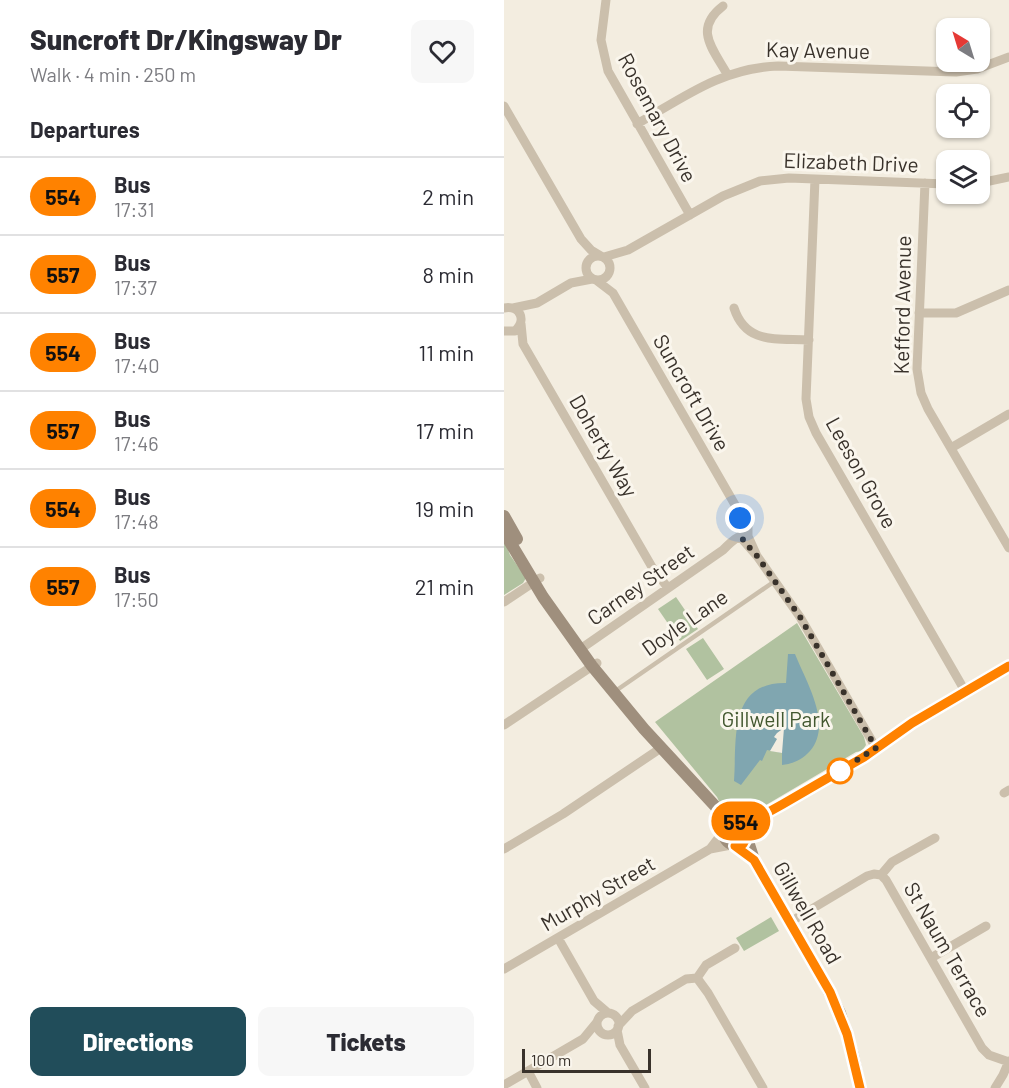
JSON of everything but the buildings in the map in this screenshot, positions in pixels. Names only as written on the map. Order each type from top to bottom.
[{"type":"street","name":"Rosemary Drive","points":[[606,0],[601,28],[604,61],[613,82],[690,215]]},
{"type":"street","points":[[723,6],[712,15],[708,22],[707,35],[727,74]]},
{"type":"street","name":"Kay Avenue","points":[[637,124],[727,74],[752,68],[778,66],[956,72],[977,69],[1009,57]]},
{"type":"street","points":[[504,106],[581,239],[591,250],[609,262],[610,272],[604,279],[571,284],[537,303],[515,331],[505,331]]},
{"type":"street","points":[[990,181],[1009,177]]},
{"type":"street","name":"Elizabeth Drive","points":[[602,256],[628,250],[734,190],[760,181],[789,178],[936,184]]},
{"type":"street","name":"Leeson Grove","points":[[815,179],[806,399],[812,426],[965,692]]},
{"type":"street","name":"Kefford Avenue","points":[[925,183],[917,369],[919,384],[924,402],[1009,548]]},
{"type":"street","points":[[581,239],[587,274],[594,279]]},
{"type":"street","name":"Elizabeth Drive","points":[[610,272],[628,250]]},
{"type":"street","points":[[571,284],[594,256],[602,256]]},
{"type":"street","name":"Suncroft Drive","points":[[610,272],[613,293],[738,510],[744,537]]},
{"type":"street","name":"Suncroft Drive","points":[[594,279],[613,293]]},
{"type":"street","points":[[919,313],[956,313],[1009,290]]},
{"type":"street","points":[[508,306],[537,303]]},
{"type":"street","points":[[508,306],[520,315],[521,323]]},
{"type":"street","points":[[734,308],[740,323],[754,335],[809,340]]},
{"type":"street","name":"Doherty Way","points":[[521,323],[524,344],[665,590]]},
{"type":"street","name":"Doherty Way","points":[[505,331],[524,344]]},
{"type":"street","points":[[951,448],[1009,414]]},
{"type":"street","points":[[506,526],[537,580],[614,692],[661,748],[716,807],[746,825],[748,835]]},
{"type":"street","points":[[744,537],[807,630],[876,748]]},
{"type":"street","name":"Carney Street","points":[[582,648],[744,537]]},
{"type":"street","points":[[504,602],[537,580]]},
{"type":"street","points":[[504,726],[594,664]]},
{"type":"street","points":[[724,831],[728,823],[765,814],[852,764],[912,723],[1009,666]]},
{"type":"street","points":[[504,849],[563,814],[661,748]]},
{"type":"street","points":[[716,807],[725,840],[733,845],[743,844],[765,814]]},
{"type":"street","name":"Murphy Street","points":[[710,849],[724,831]]},
{"type":"street","name":"Gillwell Road","points":[[748,835],[754,860],[840,1013],[860,1088]]},
{"type":"street","points":[[790,922],[867,876],[881,875],[892,862],[935,838]]},
{"type":"street","name":"Murphy Street","points":[[504,969],[710,849],[733,845]]},
{"type":"street","name":"Gillwell Road","points":[[733,845],[754,860]]},
{"type":"street","name":"St Naum Terrace","points":[[881,875],[982,1048],[989,1055],[1009,1061]]},
{"type":"street","points":[[931,958],[986,926]]},
{"type":"street","points":[[558,938],[594,1001],[598,1029],[620,1045]]},
{"type":"street","points":[[697,978],[706,965],[735,948]]},
{"type":"street","points":[[504,1085],[583,1039],[605,1034],[617,1028],[632,1011],[686,979],[697,978]]},
{"type":"street","points":[[697,978],[764,1088]]},
{"type":"street","points":[[594,1001],[616,1018],[620,1045],[645,1088]]},
{"type":"street","points":[[583,1039],[598,1021],[609,1014],[632,1011]]},
{"type":"street","points":[[995,1088],[1009,1061]]},
{"type":"street","points":[[528,1071],[537,1088]]},
{"type":"lane","name":"Doyle Lane","points":[[614,692],[775,581]]},
{"type":"green space","points":[[504,539],[510,555],[526,578],[523,583],[504,595]]},
{"type":"green space","points":[[676,597],[698,629],[680,641],[658,609]]},
{"type":"green space","name":"Gillwell Park","points":[[797,623],[864,737],[866,745],[862,751],[856,752],[766,805],[761,811],[748,816],[733,813],[721,804],[655,722]]},
{"type":"green space","points":[[703,638],[724,669],[707,680],[686,649]]},
{"type":"green space","points":[[771,917],[779,931],[744,951],[736,938]]},
{"type":"water","points":[[788,654],[795,654],[811,690],[818,716],[819,728],[816,740],[804,756],[782,765],[782,753],[767,750],[762,761],[760,760],[741,785],[734,781],[739,716],[745,703],[754,692],[767,685],[786,683]]},
{"type":"pier","points":[[784,728],[782,753],[770,751],[777,739],[774,737]]},
{"type":"bus line","name":"554","points":[[860,1088],[847,1034],[830,992],[754,860],[741,848],[735,846],[743,844],[748,835],[746,825],[740,821],[765,814],[783,804],[864,757],[912,723],[1009,666]]},
{"type":"route","points":[[740,518],[743,540],[800,617],[876,748],[835,774],[840,771]]}]
